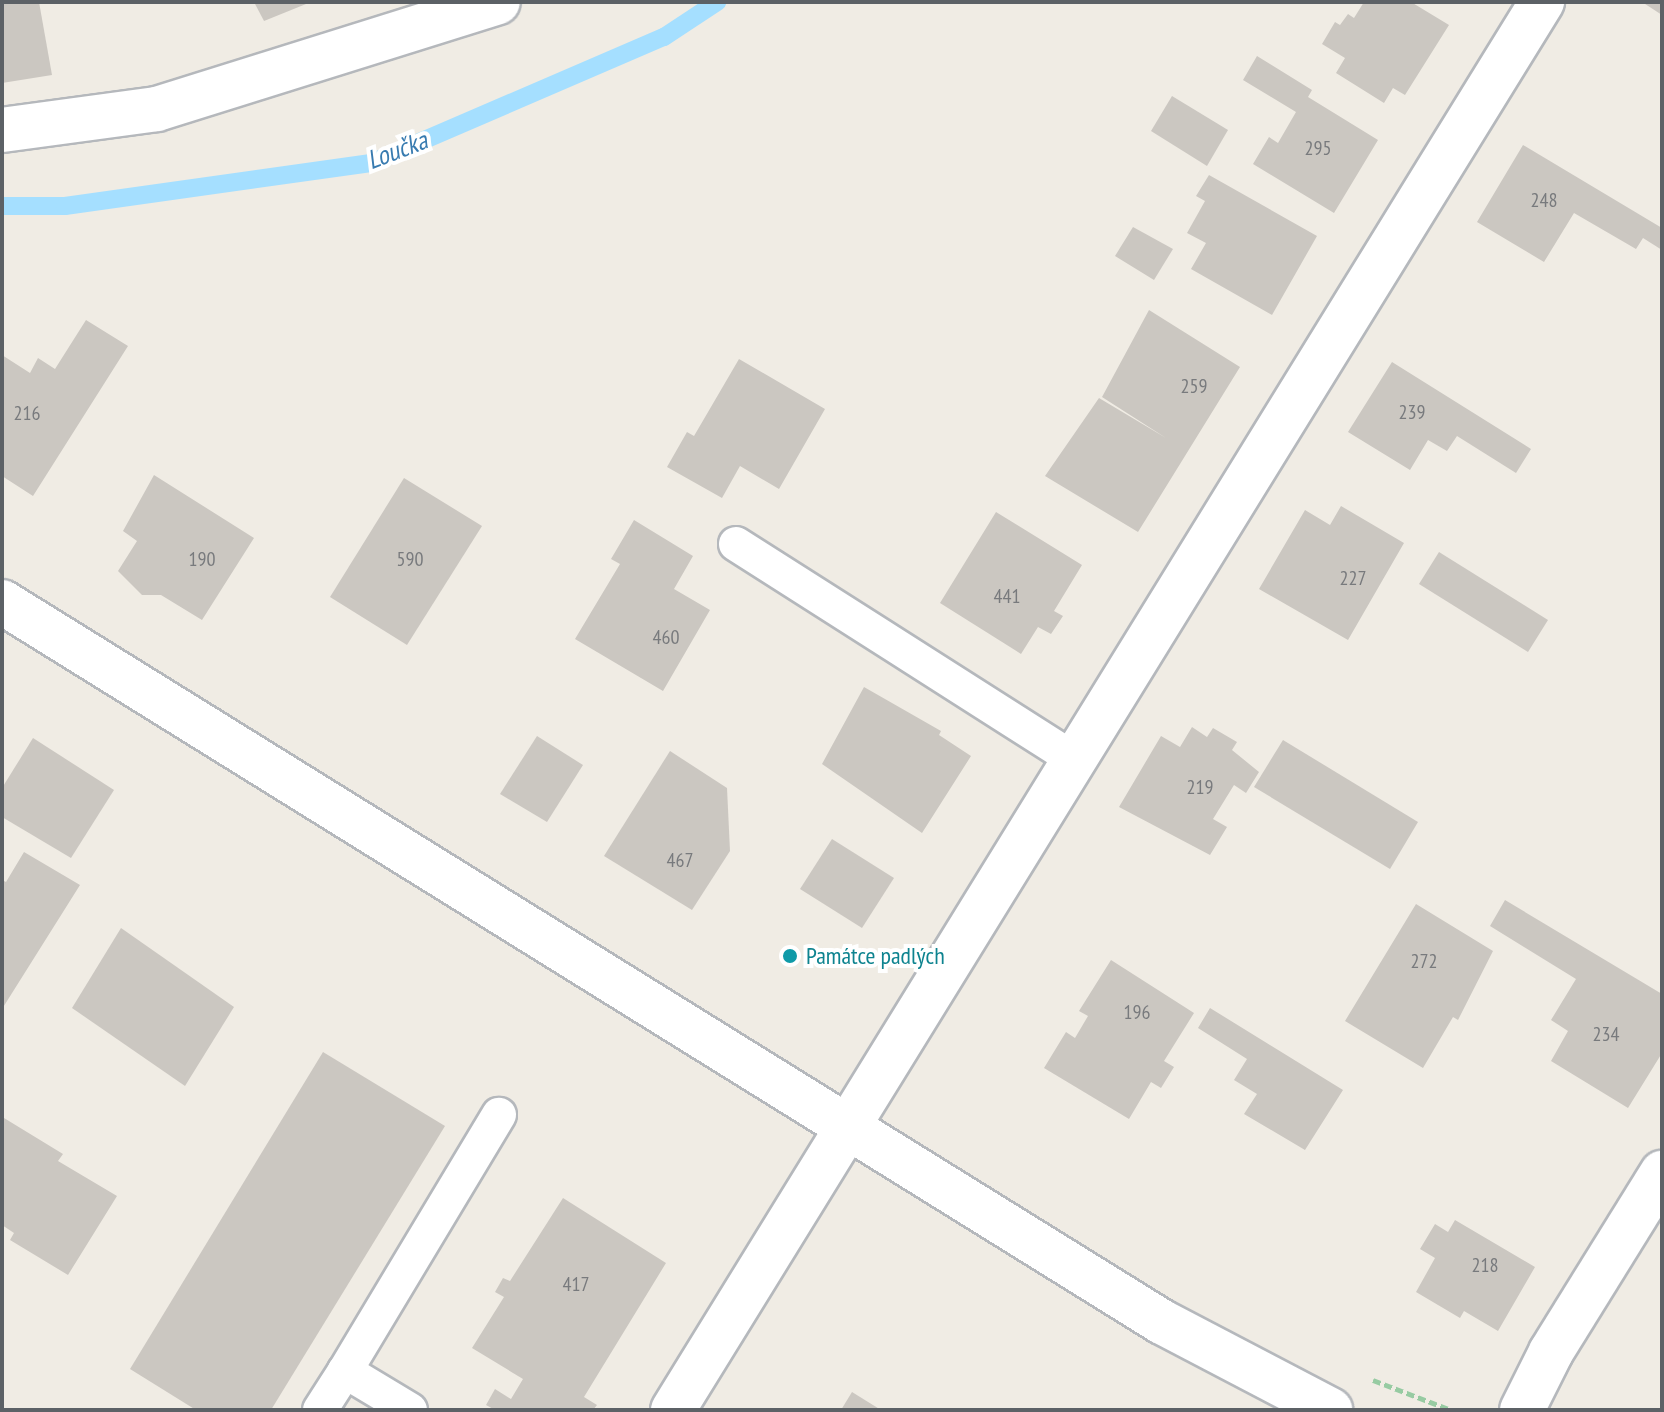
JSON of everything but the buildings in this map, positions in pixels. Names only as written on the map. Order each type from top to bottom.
[{"type":"street","points":[[2,130],[157,109],[498,2]]},
{"type":"street","points":[[673,1410],[1542,2]]},
{"type":"street","points":[[2,602],[1162,1322],[1253,1374],[1330,1410]]},
{"type":"street","points":[[1522,1410],[1551,1352],[1662,1173]]},
{"type":"lane","points":[[736,544],[1076,761]]},
{"type":"lane","points":[[320,1410],[499,1115]]},
{"type":"lane","points":[[345,1371],[410,1410]]},
{"type":"waterway","name":"Loučka","points":[[2,206],[65,206],[371,163],[664,37],[717,2]]},
{"type":"place","name":"Památce padlých","points":[[790,956]]}]
